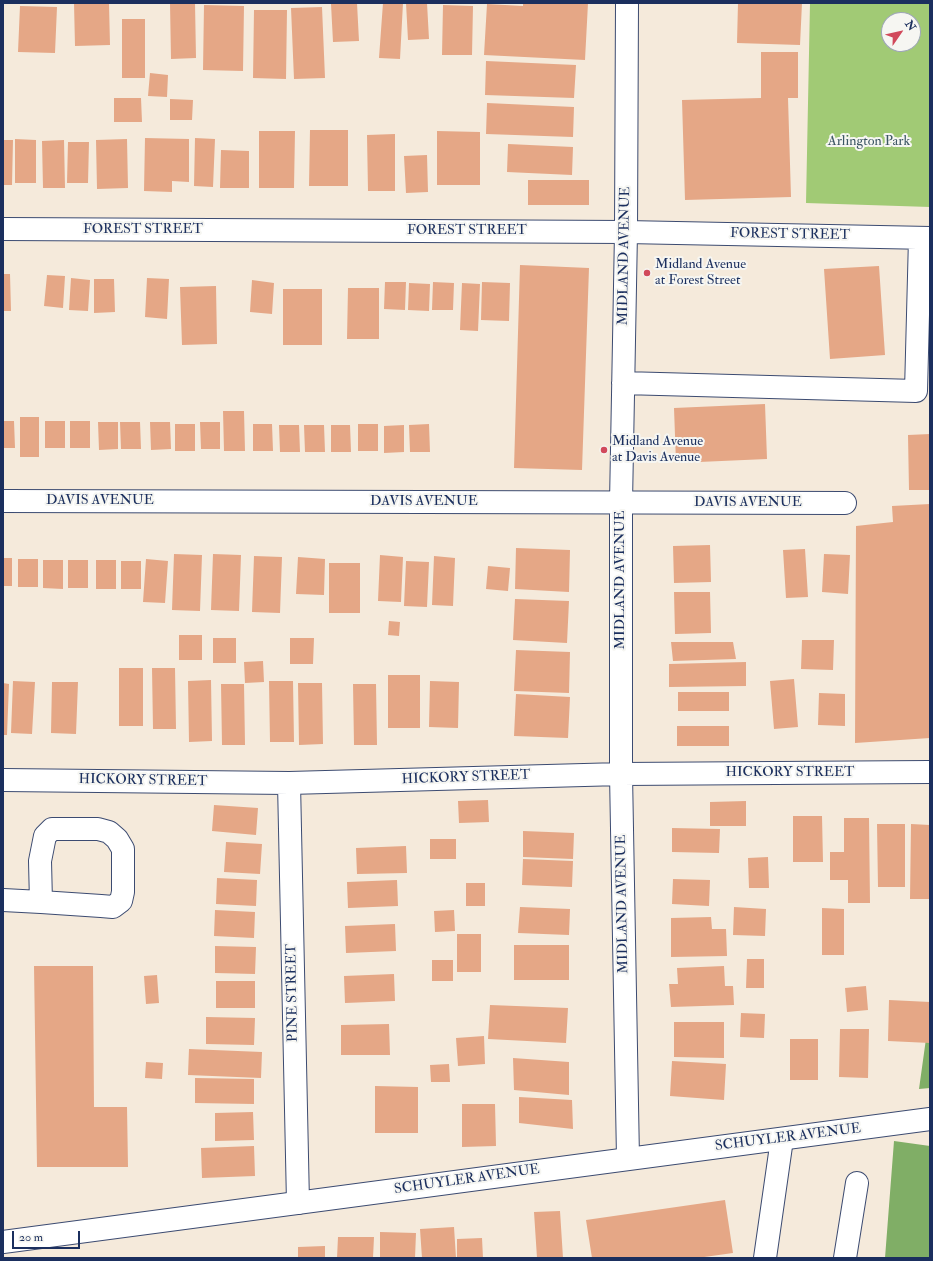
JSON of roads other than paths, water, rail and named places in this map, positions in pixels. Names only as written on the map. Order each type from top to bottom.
[{"type":"street","name":"MIDLAND AVENUE","points":[[627,3],[626,232],[621,503],[621,774],[628,1158]]},
{"type":"street","name":"FOREST STREET","points":[[3,229],[626,232],[925,238]]},
{"type":"street","points":[[623,383],[916,391],[925,238]]},
{"type":"street","name":"DAVIS AVENUE","points":[[3,501],[845,503]]},
{"type":"street","name":"HICKORY STREET","points":[[3,780],[289,783],[621,774],[930,772]]},
{"type":"street","name":"PINE STREET","points":[[289,783],[298,1203]]},
{"type":"street","points":[[3,900],[113,907],[120,901],[123,892],[123,849],[118,839],[109,832],[98,829],[52,829],[45,836],[40,861],[41,902]]},
{"type":"street","name":"SCHUYLER AVENUE","points":[[3,1242],[926,1119]]},
{"type":"street","points":[[766,1258],[782,1139]]},
{"type":"street","points":[[845,1258],[856,1183]]},
{"type":"place","name":"Midland Avenue at Forest Street","points":[[647,273]]},
{"type":"place","name":"Midland Avenue at Davis Avenue","points":[[604,450]]},
{"type":"park label","name":"Arlington Park","points":[[869,142]]}]
